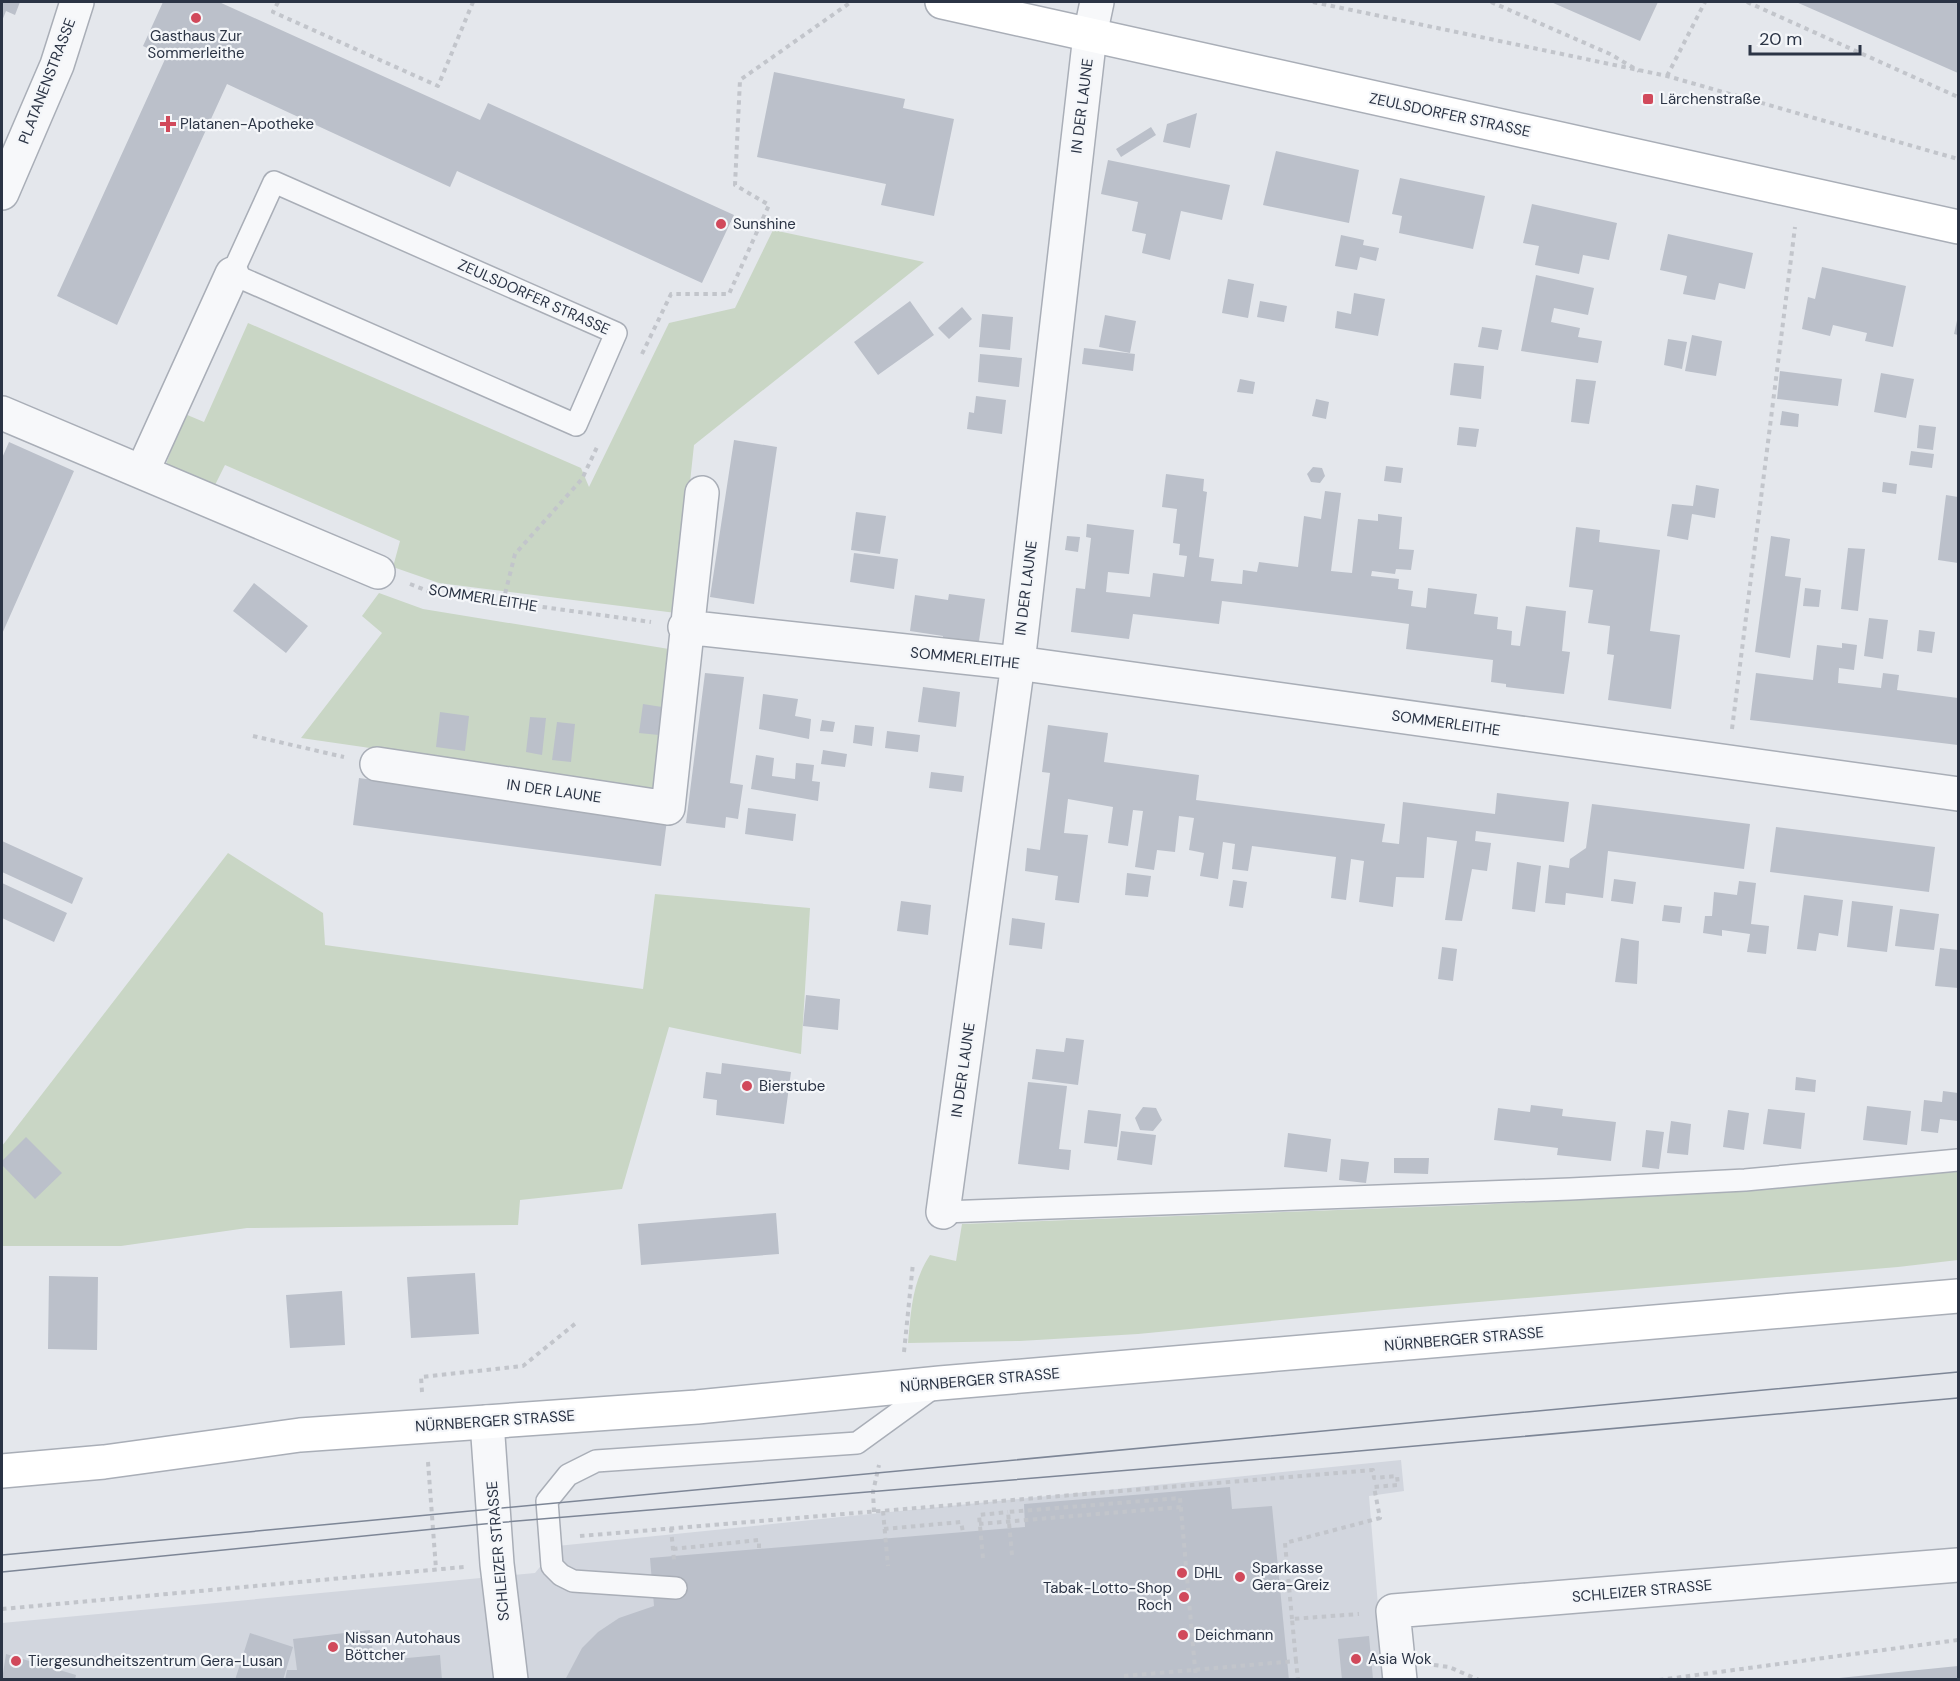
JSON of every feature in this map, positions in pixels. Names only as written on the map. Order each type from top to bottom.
[{"type":"main road","name":"ZEULSDORFER STRASSE","points":[[942,2],[1959,227]]},
{"type":"main road","name":"NÜRNBERGER STRASSE","points":[[2,1471],[104,1462],[300,1435],[697,1407],[940,1383],[1959,1296]]},
{"type":"street","name":"PLATANENSTRASSE","points":[[2,192],[57,65],[77,2]]},
{"type":"street","name":"IN DER LAUNE","points":[[943,1212],[1018,663],[1090,35],[1097,2]]},
{"type":"street","name":"ZEULSDORFER STRASSE","points":[[142,472],[232,274]]},
{"type":"street","points":[[2,413],[378,572]]},
{"type":"street","name":"IN DER LAUNE","points":[[377,764],[668,808],[685,627],[702,493]]},
{"type":"street","name":"SOMMERLEITHE","points":[[685,627],[1018,663],[1959,794]]},
{"type":"street","name":"SCHLEIZER STRASSE","points":[[487,1422],[497,1564],[511,1680]]},
{"type":"street","name":"SCHLEIZER STRASSE","points":[[1393,1611],[1959,1565]]},
{"type":"street","points":[[1393,1611],[1399,1670]]},
{"type":"lane","name":"ZEULSDORFER STRASSE","points":[[274,182],[616,333],[576,425],[232,274],[274,182]]},
{"type":"lane","points":[[943,1212],[1570,1189],[1745,1180],[1959,1160]]},
{"type":"lane","points":[[676,1588],[573,1581],[561,1575],[552,1566],[547,1501],[568,1475],[596,1461],[857,1443],[940,1383]]},
{"type":"path","points":[[278,2],[273,12],[438,86],[473,2]]},
{"type":"path","points":[[641,356],[671,294],[729,294],[769,205],[735,185],[740,80],[851,2]]},
{"type":"path","points":[[1313,2],[1666,76],[1959,159]]},
{"type":"path","points":[[1491,2],[1610,54],[1644,73]]},
{"type":"path","points":[[1666,76],[1705,2]]},
{"type":"path","points":[[1747,2],[1959,96]]},
{"type":"path","points":[[1727,762],[1800,192]]},
{"type":"path","points":[[503,602],[515,554],[582,479],[602,438]]},
{"type":"path","name":"SOMMERLEITHE","points":[[378,572],[428,591],[685,627]]},
{"type":"path","points":[[254,736],[377,764]]},
{"type":"path","points":[[549,1539],[1373,1470],[1374,1478],[1397,1476],[1398,1485],[1374,1487],[1380,1518],[1285,1543],[1298,1680]]},
{"type":"path","points":[[982,1558],[979,1515],[1180,1498],[1196,1680]]},
{"type":"path","points":[[979,1524],[1181,1507]]},
{"type":"path","points":[[883,1511],[888,1566]]},
{"type":"path","points":[[1008,1512],[1012,1556]]},
{"type":"path","points":[[884,1529],[962,1522],[963,1532]]},
{"type":"path","points":[[673,1549],[759,1540],[759,1549]]},
{"type":"path","points":[[2,1609],[497,1564]]},
{"type":"path","points":[[1292,1619],[1393,1611]]},
{"type":"path","points":[[1659,1680],[1959,1640]]},
{"type":"path","points":[[1124,1676],[1296,1661]]},
{"type":"path","points":[[1399,1670],[1449,1666],[1479,1680]]},
{"type":"shaded area","points":[[1401,1460],[1404,1491],[1369,1496],[1384,1679],[2,1680],[2,1623],[535,1573],[557,1546]]},
{"type":"green space","points":[[773,230],[924,262],[694,445],[676,613],[439,583],[393,567],[400,541],[225,465],[215,485],[166,464],[185,414],[204,422],[248,323],[581,468],[589,487],[669,323],[735,308]]},
{"type":"green space","points":[[379,593],[423,609],[669,649],[653,789],[301,738],[382,633],[362,616]]},
{"type":"green space","points":[[228,853],[323,913],[325,945],[643,989],[655,894],[810,908],[801,1054],[669,1027],[622,1189],[520,1200],[518,1225],[247,1228],[121,1246],[2,1246],[2,1146]]},
{"type":"green space","points":[[1958,1170],[1958,1260],[1138,1334],[1020,1341],[908,1343],[913,1297],[919,1276],[930,1255],[956,1261],[962,1224],[1474,1205],[1719,1193]]},
{"type":"building","points":[[2,2],[20,2],[15,15],[6,11],[2,21]]},
{"type":"building","points":[[163,2],[219,2],[480,120],[488,103],[734,215],[702,283],[457,171],[450,187],[227,84],[117,325],[57,296],[166,57],[143,46]]},
{"type":"building","points":[[1551,2],[1658,2],[1640,41]]},
{"type":"building","points":[[1796,2],[1958,2],[1958,73]]},
{"type":"building","points":[[774,72],[905,99],[903,108],[954,119],[934,216],[881,205],[886,184],[757,157]]},
{"type":"building","points":[[1197,113],[1190,148],[1163,142],[1167,124]]},
{"type":"building","points":[[1151,127],[1156,135],[1121,157],[1116,149]]},
{"type":"building","points":[[1276,151],[1359,170],[1349,223],[1263,205]]},
{"type":"building","points":[[1108,160],[1230,185],[1222,220],[1181,211],[1170,260],[1142,253],[1146,234],[1132,231],[1138,202],[1101,194]]},
{"type":"building","points":[[1400,178],[1485,196],[1473,249],[1399,233],[1402,216],[1392,214]]},
{"type":"building","points":[[1532,204],[1617,223],[1609,260],[1583,255],[1579,274],[1535,265],[1539,246],[1523,243]]},
{"type":"building","points":[[1668,234],[1753,253],[1745,289],[1719,283],[1715,300],[1683,294],[1687,276],[1660,270]]},
{"type":"building","points":[[1341,235],[1364,240],[1363,245],[1379,248],[1376,261],[1360,257],[1357,270],[1335,266]]},
{"type":"building","points":[[1822,267],[1906,286],[1893,347],[1865,341],[1867,333],[1833,325],[1830,336],[1802,329],[1808,297],[1815,299]]},
{"type":"building","points":[[1536,275],[1594,288],[1588,315],[1554,308],[1551,322],[1580,328],[1578,337],[1602,341],[1598,363],[1521,351]]},
{"type":"building","points":[[1228,279],[1254,284],[1248,318],[1222,313]]},
{"type":"building","points":[[1354,293],[1385,299],[1378,336],[1335,328],[1337,311],[1351,314]]},
{"type":"building","points":[[910,301],[934,335],[878,375],[854,342]]},
{"type":"building","points":[[1260,301],[1287,306],[1284,322],[1257,317]]},
{"type":"building","points":[[962,307],[972,319],[949,339],[938,328]]},
{"type":"building","points":[[982,314],[1013,317],[1010,350],[979,347]]},
{"type":"building","points":[[1105,315],[1136,321],[1130,353],[1099,347]]},
{"type":"building","points":[[1958,316],[1958,335],[1954,334]]},
{"type":"building","points":[[1482,327],[1502,330],[1498,350],[1478,347]]},
{"type":"building","points":[[1692,335],[1722,341],[1716,376],[1685,371]]},
{"type":"building","points":[[1668,339],[1687,342],[1682,369],[1664,365]]},
{"type":"building","points":[[1084,348],[1135,354],[1133,371],[1082,364]]},
{"type":"building","points":[[980,354],[1022,358],[1019,387],[978,382]]},
{"type":"building","points":[[1454,363],[1484,366],[1481,399],[1450,395]]},
{"type":"building","points":[[1780,371],[1842,379],[1838,406],[1777,399]]},
{"type":"building","points":[[1881,373],[1914,379],[1906,418],[1874,412]]},
{"type":"building","points":[[1240,379],[1255,382],[1253,394],[1237,392]]},
{"type":"building","points":[[1576,379],[1596,381],[1589,424],[1571,422]]},
{"type":"building","points":[[976,396],[1006,400],[1002,434],[967,429],[969,412],[974,413]]},
{"type":"building","points":[[1316,399],[1329,402],[1326,419],[1312,416]]},
{"type":"building","points":[[1782,411],[1799,414],[1798,427],[1780,425]]},
{"type":"building","points":[[1919,425],[1936,427],[1933,450],[1917,448]]},
{"type":"building","points":[[1459,427],[1479,429],[1476,447],[1457,445]]},
{"type":"building","points":[[734,440],[777,447],[754,604],[710,597]]},
{"type":"building","points":[[9,442],[74,471],[2,634],[2,458]]},
{"type":"building","points":[[1911,451],[1934,454],[1932,468],[1909,465]]},
{"type":"building","points":[[1386,466],[1403,468],[1401,483],[1384,481]]},
{"type":"building","points":[[1313,467],[1322,468],[1325,476],[1320,483],[1311,482],[1307,474]]},
{"type":"building","points":[[1166,474],[1204,479],[1203,491],[1207,492],[1199,557],[1214,559],[1211,581],[1242,584],[1243,570],[1257,572],[1259,562],[1298,567],[1304,516],[1321,519],[1325,491],[1341,493],[1331,571],[1352,573],[1358,519],[1378,521],[1378,514],[1402,517],[1399,549],[1414,550],[1411,570],[1396,569],[1395,574],[1372,571],[1371,576],[1399,579],[1398,589],[1413,591],[1411,606],[1426,608],[1428,588],[1477,594],[1474,614],[1498,617],[1497,629],[1512,631],[1511,645],[1520,646],[1526,606],[1566,611],[1562,651],[1570,652],[1564,694],[1506,687],[1506,684],[1491,682],[1493,660],[1406,649],[1409,624],[1394,622],[1222,601],[1219,624],[1133,614],[1129,639],[1071,632],[1076,588],[1085,589],[1091,538],[1086,537],[1087,524],[1134,530],[1129,574],[1108,572],[1106,592],[1150,597],[1153,573],[1184,577],[1187,556],[1179,555],[1180,544],[1173,543],[1177,509],[1162,507]]},
{"type":"building","points":[[1883,482],[1897,484],[1896,494],[1882,492]]},
{"type":"building","points":[[1696,485],[1719,489],[1715,518],[1692,514],[1688,540],[1667,536],[1672,504],[1693,506]]},
{"type":"building","points":[[1946,495],[1958,497],[1958,563],[1938,560]]},
{"type":"building","points":[[856,512],[886,516],[880,554],[851,550]]},
{"type":"building","points":[[1576,527],[1600,530],[1599,542],[1660,550],[1650,631],[1680,635],[1671,709],[1608,700],[1614,655],[1607,654],[1610,626],[1588,623],[1593,590],[1569,587]]},
{"type":"building","points":[[1067,536],[1080,537],[1078,552],[1065,550]]},
{"type":"building","points":[[1771,536],[1790,539],[1785,576],[1801,578],[1790,658],[1755,652]]},
{"type":"building","points":[[1848,548],[1865,549],[1858,611],[1841,609]]},
{"type":"building","points":[[854,553],[898,559],[894,589],[850,582]]},
{"type":"building","points":[[254,583],[308,626],[286,653],[233,611]]},
{"type":"building","points":[[1805,588],[1821,590],[1819,607],[1803,606]]},
{"type":"building","points":[[949,594],[985,599],[978,648],[942,643],[943,636],[910,631],[915,595],[948,600]]},
{"type":"building","points":[[1869,618],[1888,620],[1883,659],[1864,656]]},
{"type":"building","points":[[1919,630],[1935,632],[1932,653],[1917,651]]},
{"type":"building","points":[[1842,643],[1857,645],[1854,670],[1839,668],[1838,683],[1881,688],[1883,673],[1899,675],[1897,690],[1958,698],[1958,745],[1750,720],[1756,673],[1813,680],[1817,645],[1842,648]]},
{"type":"building","points":[[705,673],[744,677],[730,783],[743,785],[738,819],[726,817],[725,828],[686,823]]},
{"type":"building","points":[[923,687],[960,692],[956,727],[918,722]]},
{"type":"building","points":[[763,694],[798,699],[795,716],[811,719],[809,739],[759,729]]},
{"type":"building","points":[[643,704],[662,707],[659,735],[639,733]]},
{"type":"building","points":[[440,712],[469,716],[465,751],[436,747]]},
{"type":"building","points":[[530,717],[546,718],[542,755],[526,752]]},
{"type":"building","points":[[822,720],[835,722],[833,732],[820,731]]},
{"type":"building","points":[[557,722],[575,724],[571,762],[552,760]]},
{"type":"building","points":[[855,725],[874,727],[872,746],[853,743]]},
{"type":"building","points":[[1048,725],[1108,733],[1104,762],[1199,775],[1196,800],[1385,824],[1382,842],[1399,844],[1403,802],[1495,814],[1497,793],[1569,802],[1564,842],[1476,831],[1475,841],[1491,843],[1487,871],[1472,869],[1462,921],[1445,920],[1457,841],[1427,837],[1424,878],[1396,877],[1393,907],[1359,902],[1364,861],[1351,859],[1346,900],[1331,898],[1336,857],[1252,846],[1248,871],[1232,869],[1235,844],[1223,842],[1218,879],[1200,876],[1204,853],[1189,850],[1194,818],[1179,816],[1175,852],[1157,850],[1154,870],[1135,867],[1143,811],[1133,810],[1128,846],[1108,843],[1113,807],[1068,799],[1064,833],[1088,835],[1079,903],[1055,900],[1058,876],[1025,871],[1027,848],[1040,850],[1050,773],[1042,772]]},
{"type":"building","points":[[887,731],[920,735],[918,752],[885,748]]},
{"type":"building","points":[[823,750],[847,754],[845,767],[821,764]]},
{"type":"building","points":[[756,755],[774,758],[772,776],[795,779],[796,763],[814,765],[812,781],[820,782],[818,801],[751,789]]},
{"type":"building","points":[[931,772],[964,776],[962,792],[929,788]]},
{"type":"building","points":[[359,778],[667,820],[661,866],[353,825]]},
{"type":"building","points":[[1592,804],[1750,824],[1744,869],[1608,851],[1603,898],[1566,893],[1565,905],[1545,903],[1549,865],[1569,868],[1570,859],[1586,848]]},
{"type":"building","points":[[748,808],[796,814],[793,841],[745,834]]},
{"type":"building","points":[[1776,827],[1935,847],[1929,892],[1770,872]]},
{"type":"building","points":[[2,841],[83,878],[72,904],[2,872]]},
{"type":"building","points":[[1517,862],[1541,866],[1535,912],[1512,909]]},
{"type":"building","points":[[1127,873],[1151,876],[1148,897],[1125,895]]},
{"type":"building","points":[[1614,879],[1636,882],[1633,904],[1611,901]]},
{"type":"building","points":[[1233,880],[1247,882],[1243,908],[1229,906]]},
{"type":"building","points":[[1739,881],[1756,883],[1751,924],[1769,926],[1766,954],[1747,952],[1750,934],[1722,930],[1722,936],[1703,933],[1705,916],[1712,916],[1714,892],[1737,895]]},
{"type":"building","points":[[2,883],[67,913],[54,942],[2,918]]},
{"type":"building","points":[[1804,895],[1843,900],[1838,936],[1819,933],[1816,951],[1797,949]]},
{"type":"building","points":[[901,901],[931,905],[928,935],[897,931]]},
{"type":"building","points":[[1852,901],[1893,906],[1887,952],[1847,947]]},
{"type":"building","points":[[1664,905],[1682,907],[1680,923],[1662,921]]},
{"type":"building","points":[[1900,909],[1939,914],[1934,950],[1895,946]]},
{"type":"building","points":[[1012,918],[1045,923],[1042,949],[1009,945]]},
{"type":"building","points":[[1621,938],[1639,941],[1637,984],[1615,982]]},
{"type":"building","points":[[1442,947],[1457,949],[1453,981],[1438,979]]},
{"type":"building","points":[[1940,948],[1958,950],[1958,988],[1935,986]]},
{"type":"building","points":[[806,995],[840,999],[838,1030],[803,1026]]},
{"type":"building","points":[[1066,1038],[1084,1040],[1078,1085],[1032,1079],[1036,1049],[1064,1052]]},
{"type":"building","name":"Bierstube","points":[[722,1063],[791,1072],[784,1124],[716,1115],[717,1100],[703,1098],[706,1072],[721,1074]]},
{"type":"building","points":[[1796,1077],[1816,1080],[1815,1092],[1795,1090]]},
{"type":"building","points":[[1028,1082],[1067,1086],[1059,1149],[1071,1150],[1069,1170],[1018,1164]]},
{"type":"building","points":[[1943,1091],[1958,1093],[1958,1121],[1940,1119],[1938,1133],[1921,1131],[1924,1100],[1942,1102]]},
{"type":"building","points":[[1531,1105],[1563,1109],[1562,1116],[1616,1122],[1611,1161],[1557,1155],[1558,1148],[1494,1140],[1498,1108],[1530,1112]]},
{"type":"building","points":[[1867,1106],[1911,1111],[1907,1145],[1863,1140]]},
{"type":"building","points":[[1143,1107],[1156,1108],[1162,1120],[1153,1131],[1140,1130],[1135,1118]]},
{"type":"building","points":[[1768,1109],[1805,1113],[1801,1149],[1763,1144]]},
{"type":"building","points":[[1088,1110],[1121,1114],[1117,1147],[1084,1143]]},
{"type":"building","points":[[1728,1110],[1749,1113],[1744,1150],[1723,1147]]},
{"type":"building","points":[[1671,1121],[1691,1124],[1688,1155],[1667,1153]]},
{"type":"building","points":[[1646,1130],[1664,1132],[1659,1169],[1642,1167]]},
{"type":"building","points":[[1121,1131],[1156,1135],[1152,1165],[1117,1160]]},
{"type":"building","points":[[1288,1133],[1331,1139],[1327,1172],[1284,1167]]},
{"type":"building","points":[[26,1137],[62,1173],[35,1199],[2,1165],[2,1161]]},
{"type":"building","points":[[1394,1158],[1429,1158],[1428,1174],[1394,1173]]},
{"type":"building","points":[[1341,1159],[1369,1162],[1366,1183],[1339,1180]]},
{"type":"building","points":[[776,1213],[779,1254],[641,1265],[638,1224]]},
{"type":"building","points":[[475,1273],[479,1334],[411,1338],[407,1277]]},
{"type":"building","points":[[49,1276],[98,1277],[97,1350],[48,1349]]},
{"type":"building","points":[[342,1291],[345,1345],[290,1348],[286,1295]]},
{"type":"building","points":[[1230,1487],[1232,1509],[1272,1506],[1289,1680],[565,1680],[582,1648],[598,1632],[619,1618],[654,1606],[650,1558],[1025,1527],[1024,1504]]},
{"type":"building","name":"Nissan Autohaus Böttcher","points":[[370,1630],[374,1661],[440,1655],[442,1680],[285,1680],[287,1670],[297,1670],[293,1639]]},
{"type":"building","points":[[250,1633],[293,1647],[283,1680],[235,1680]]},
{"type":"building","name":"Asia Wok","points":[[1369,1636],[1373,1679],[1342,1680],[1338,1639]]},
{"type":"building","name":"Tiergesundheitszentrum Gera-Lusan","points":[[6,1654],[76,1675],[75,1680],[2,1680]]},
{"type":"building","points":[[1958,1666],[1958,1680],[1839,1680],[1839,1678]]},
{"type":"tram line","points":[[2,1555],[491,1507],[1958,1372]]},
{"type":"tram line","points":[[2,1572],[494,1523],[1336,1453],[1958,1398]]},
{"type":"place","name":"Gasthaus Zur Sommerleithe","points":[[196,18]]},
{"type":"place","name":"Lärchenstraße","points":[[1648,99]]},
{"type":"place","name":"Platanen-Apotheke","points":[[168,124]]},
{"type":"place","name":"Sunshine","points":[[721,224]]},
{"type":"place","name":"Bierstube","points":[[747,1086]]},
{"type":"place","name":"DHL","points":[[1182,1573]]},
{"type":"place","name":"Sparkasse Gera-Greiz","points":[[1240,1577]]},
{"type":"place","name":"Tabak-Lotto-Shop Roch","points":[[1184,1597]]},
{"type":"place","name":"Deichmann","points":[[1183,1635]]},
{"type":"place","name":"Nissan Autohaus Böttcher","points":[[333,1647]]},
{"type":"place","name":"Asia Wok","points":[[1356,1659]]},
{"type":"place","name":"Tiergesundheitszentrum Gera-Lusan","points":[[16,1661]]}]
